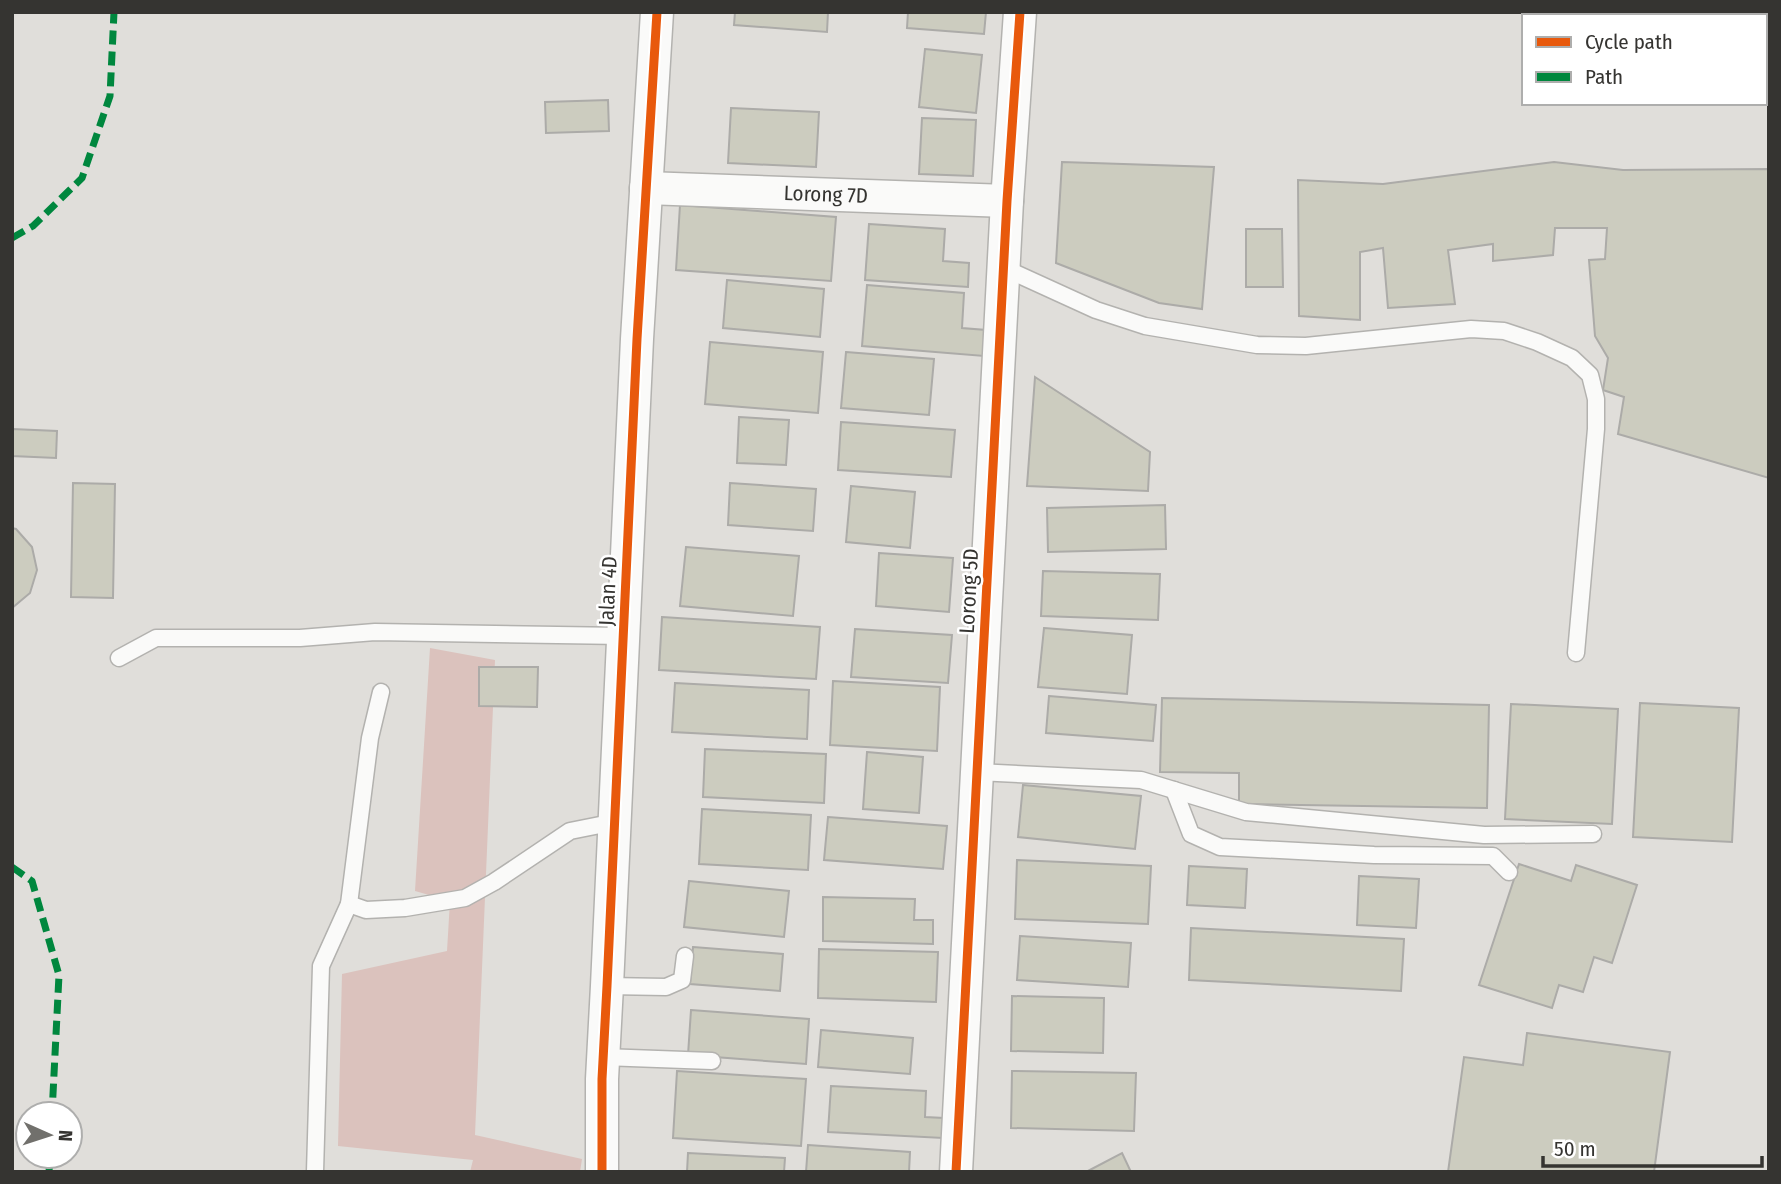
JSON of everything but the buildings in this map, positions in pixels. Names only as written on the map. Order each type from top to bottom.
[{"type":"street","name":"Jalan 4D","points":[[602,1172],[603,1057],[657,12]]},
{"type":"street","name":"Lorong 5D","points":[[956,1172],[1007,201],[1020,12]]},
{"type":"street","name":"Lorong 7D","points":[[646,188],[1007,201]]},
{"type":"lane","points":[[1004,268],[1096,310],[1145,326],[1257,345],[1306,346],[1471,329],[1504,331],[1572,358],[1590,375],[1596,399],[1597,429],[1576,653]]},
{"type":"lane","points":[[119,659],[156,638],[300,638],[375,632],[623,636]]},
{"type":"lane","points":[[315,1172],[321,966],[349,904],[370,738],[380,692]]},
{"type":"lane","points":[[977,772],[1141,780],[1246,812],[1484,835],[1593,834]]},
{"type":"lane","points":[[1174,790],[1191,834],[1220,846],[1374,855],[1493,856],[1509,872]]},
{"type":"lane","points":[[349,904],[366,910],[405,908],[465,898],[494,882],[570,831],[615,822]]},
{"type":"lane","points":[[607,986],[666,987],[682,980],[685,956]]},
{"type":"lane","points":[[603,1057],[712,1061]]},
{"type":"shaded area","points":[[430,648],[495,660],[475,1135],[582,1159],[580,1172],[470,1172],[473,1160],[338,1146],[342,974],[447,951],[450,901],[415,891]]},
{"type":"marked path","points":[[12,238],[33,226],[82,178],[110,96],[114,12]]},
{"type":"marked path","points":[[12,867],[32,881],[59,975],[53,1100]]},
{"type":"cycle path","points":[[602,1172],[602,1079],[637,339],[657,12]]},
{"type":"cycle path","points":[[956,1172],[1007,201],[1020,12]]}]
